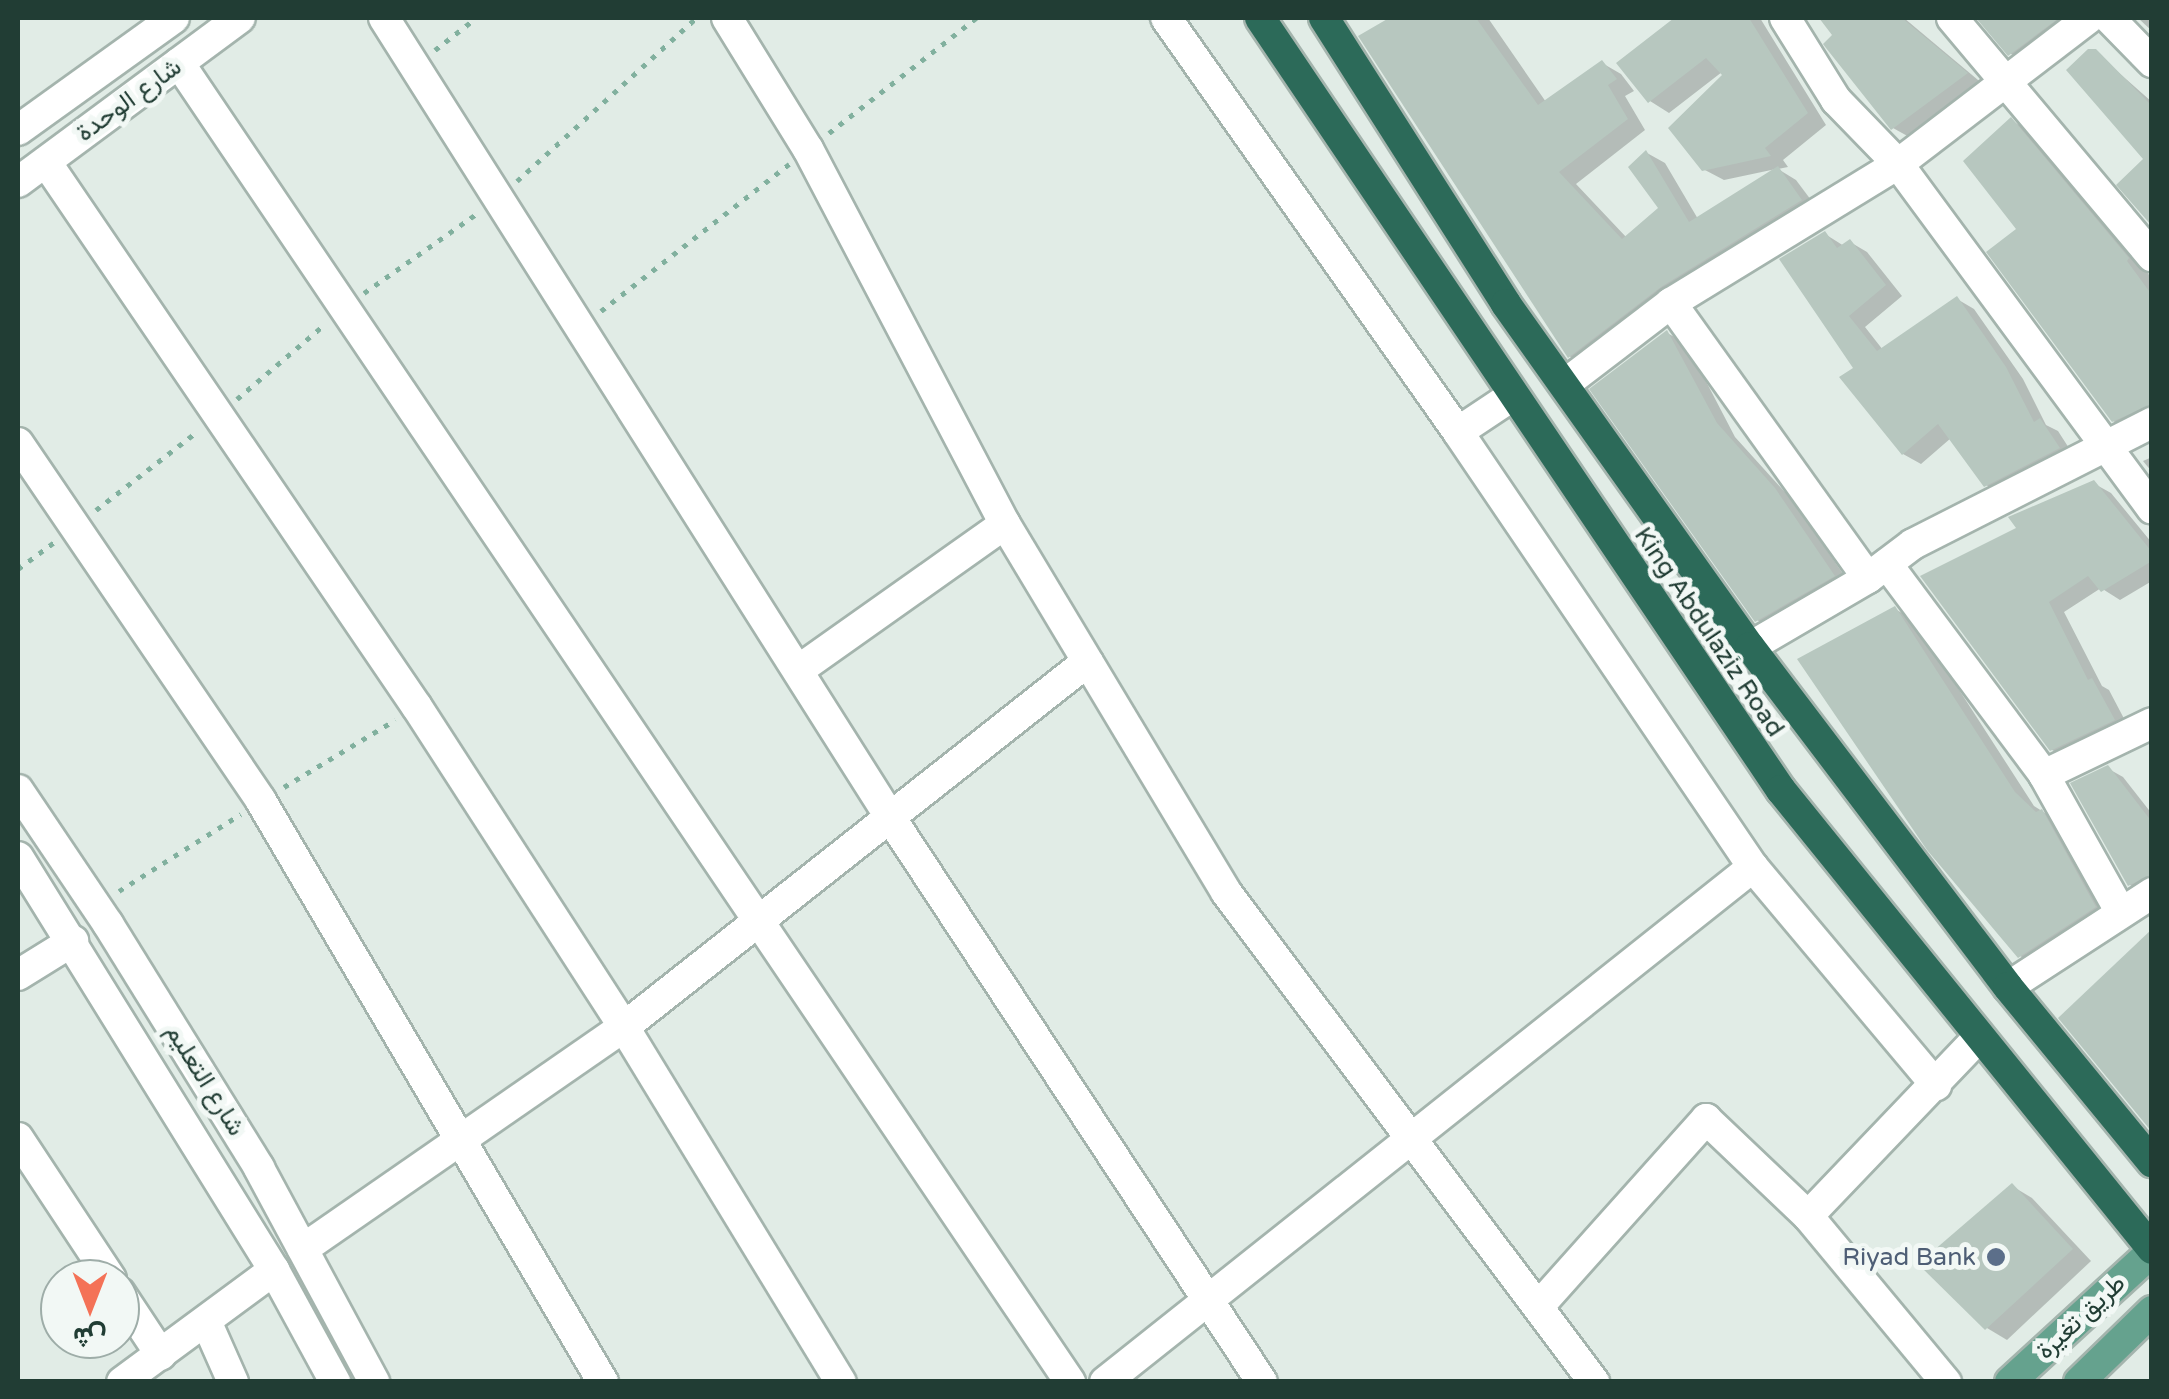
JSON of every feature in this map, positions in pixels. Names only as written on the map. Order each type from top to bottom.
[{"type":"highway","name":"King Abdulaziz Road","points":[[1260,18],[1780,790],[2152,1250]]},
{"type":"highway","name":"King Abdulaziz Road","points":[[1327,18],[1506,304],[1750,647],[2008,987],[2152,1162]]},
{"type":"main road","name":"طريق تغيرة","points":[[2010,1382],[2152,1250]]},
{"type":"main road","name":"طريق تغيرة","points":[[2079,1382],[2152,1312]]},
{"type":"street","name":"شارع الوحدة","points":[[18,182],[240,18]]},
{"type":"street","points":[[384,18],[800,669],[890,817],[1262,1382]]},
{"type":"street","points":[[726,18],[808,150],[1005,524],[1226,892],[1594,1382]]},
{"type":"street","points":[[1166,18],[1458,432],[1753,867],[1936,1086]]},
{"type":"street","points":[[1785,18],[1836,100],[1898,164],[2152,509]]},
{"type":"street","points":[[1952,18],[2152,256]]},
{"type":"street","points":[[1565,384],[1671,303],[1898,164],[2089,18]]},
{"type":"street","points":[[2109,18],[2152,62]]},
{"type":"street","points":[[21,122],[165,20]]},
{"type":"street","points":[[179,63],[1070,1382]]},
{"type":"street","points":[[46,162],[406,690],[624,1027],[842,1382]]},
{"type":"street","points":[[1671,303],[1878,571],[2044,775],[2120,911]]},
{"type":"street","points":[[1458,432],[1512,396]]},
{"type":"street","points":[[1750,647],[1878,571],[1914,544],[2152,423]]},
{"type":"street","points":[[18,443],[261,801],[603,1382]]},
{"type":"street","points":[[800,669],[1005,524]]},
{"type":"street","points":[[303,1249],[624,1027],[1087,662]]},
{"type":"street","points":[[2044,775],[2152,723]]},
{"type":"street","name":"شارع التعليم","points":[[18,790],[108,924],[259,1168],[374,1382]]},
{"type":"street","name":"شارع التعليم","points":[[18,857],[274,1270],[335,1382]]},
{"type":"street","points":[[1105,1382],[1753,867]]},
{"type":"street","points":[[2008,987],[2152,893]]},
{"type":"street","points":[[18,975],[73,941]]},
{"type":"street","points":[[1808,1216],[1978,1039]]},
{"type":"street","points":[[1539,1306],[1706,1119],[1808,1216],[1946,1382]]},
{"type":"street","points":[[18,1138],[97,1259]]},
{"type":"street","points":[[122,1382],[274,1270]]},
{"type":"street","points":[[206,1321],[233,1382]]},
{"type":"street","points":[[140,1324],[160,1355]]},
{"type":"path","points":[[414,66],[476,18]]},
{"type":"path","points":[[579,328],[976,18]]},
{"type":"building","points":[[1389,18],[1476,18],[1538,105],[1602,60],[1617,79],[1608,85],[1628,119],[1559,172],[1622,239],[1658,208],[1628,167],[1646,150],[1689,222],[1778,166],[1802,200],[1661,287],[1568,358],[1358,36]]},
{"type":"building","points":[[1674,18],[1749,18],[1808,113],[1765,148],[1771,156],[1702,171],[1668,128],[1722,75],[1706,58],[1648,103],[1616,63]]},
{"type":"building","points":[[1819,18],[1902,18],[1968,73],[1891,130],[1823,44],[1832,35]]},
{"type":"building","points":[[1976,18],[2059,18],[2008,56]]},
{"type":"building","points":[[2088,49],[2096,49],[2152,106],[2152,226],[2116,185],[2143,159],[2066,70]]},
{"type":"building","points":[[2011,117],[2129,258],[2127,261],[2152,295],[2152,404],[2112,422],[1986,252],[2016,229],[1963,161]]},
{"type":"building","points":[[1825,231],[1837,248],[1850,239],[1886,285],[1849,316],[1877,351],[1957,296],[2006,367],[2034,422],[2040,418],[2060,448],[1984,487],[1938,424],[1902,455],[1839,377],[1853,368],[1779,259]]},
{"type":"building","points":[[1667,330],[1717,423],[1775,488],[1835,576],[1755,622],[1589,389]]},
{"type":"building","points":[[2094,480],[2152,552],[2152,561],[2101,592],[2088,576],[2049,602],[2088,680],[2092,678],[2115,720],[2050,751],[1920,576],[2016,528],[2008,517]]},
{"type":"building","points":[[1895,606],[2015,792],[2036,812],[2042,809],[2096,907],[2018,958],[1927,850],[1797,659]]},
{"type":"building","points":[[2108,765],[2152,822],[2152,874],[2128,886],[2070,783]]},
{"type":"building","points":[[2152,929],[2152,1132],[2058,1018]]},
{"type":"building","name":"Riyad Bank","points":[[2012,1183],[2073,1249],[1985,1330],[1918,1264]]},
{"type":"place","name":"Riyad Bank","points":[[1996,1257]]}]
